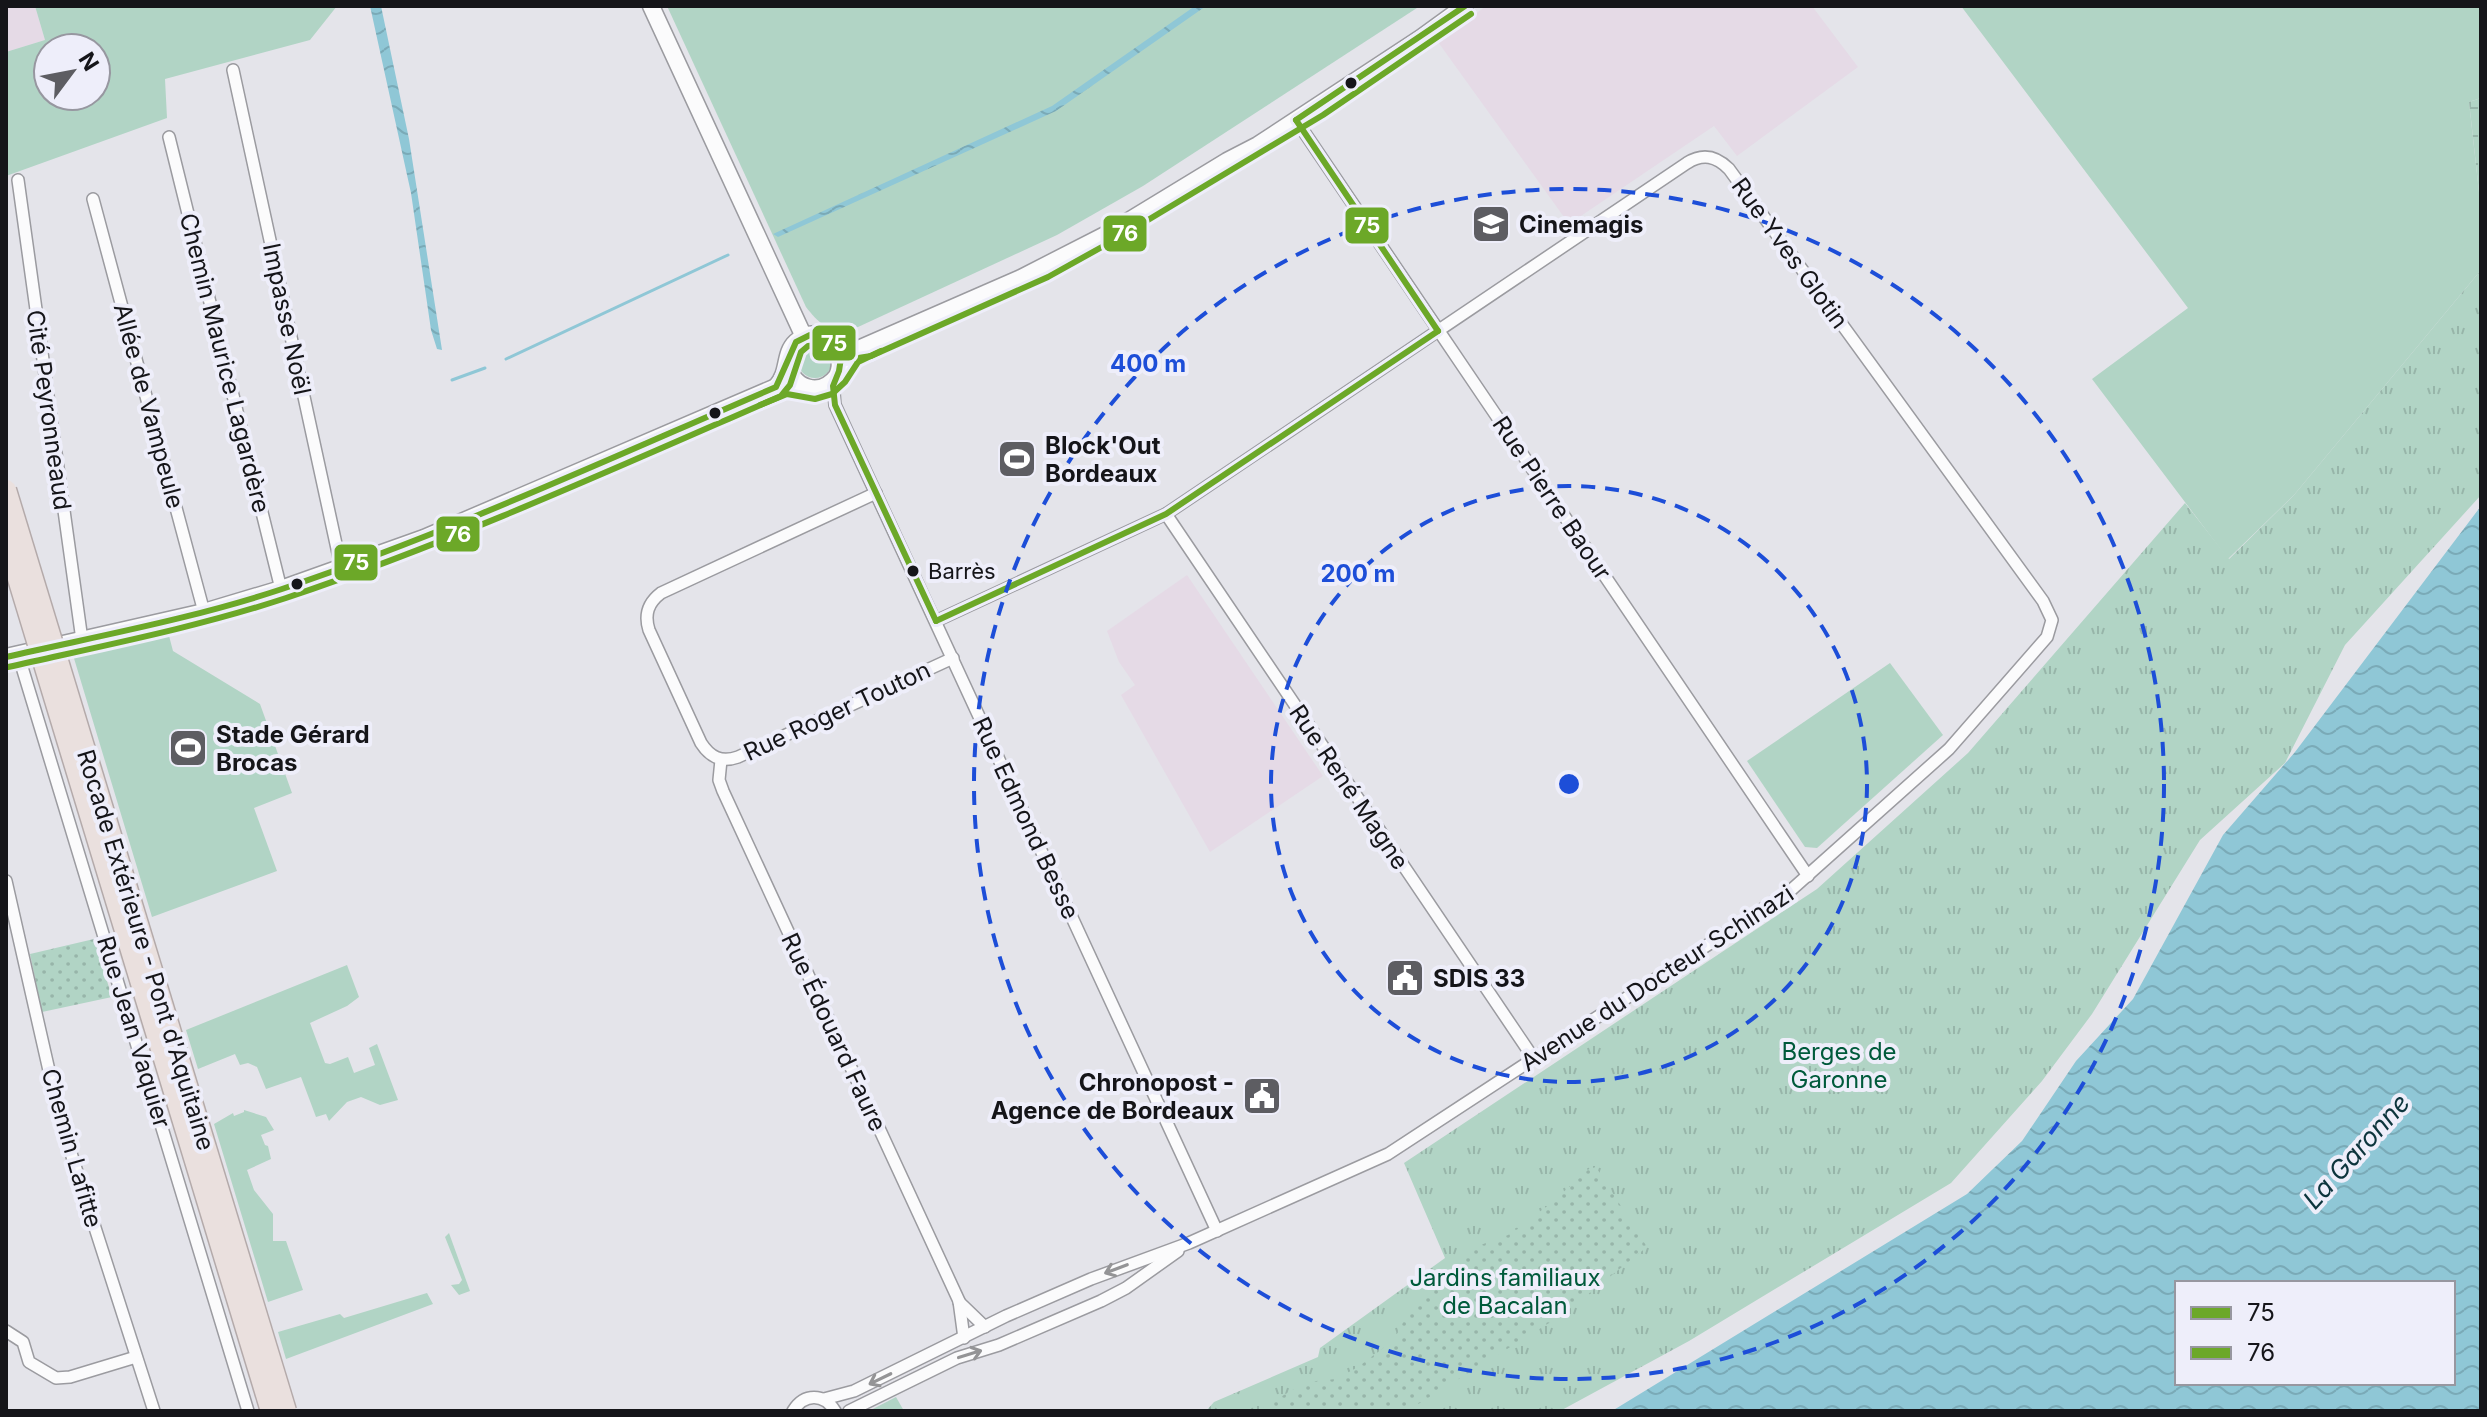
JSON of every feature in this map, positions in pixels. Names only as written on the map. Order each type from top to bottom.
[{"type":"highway","name":"Rocade Extérieure - Pont d'Aquitaine","points":[[6,490],[286,1411]]},
{"type":"highway","points":[[6,539],[271,1411]]},
{"type":"main road","points":[[651,6],[804,337]]},
{"type":"main road","points":[[776,387],[784,376],[793,345],[804,337],[821,336],[845,349],[856,350],[1081,249],[1296,120],[1465,6]]},
{"type":"main road","points":[[835,344],[841,356],[837,376]]},
{"type":"main road","points":[[12,656],[204,612],[281,589],[424,538],[776,387],[791,384],[808,387],[837,376],[856,350]]},
{"type":"main road","points":[[788,364],[792,377],[808,387]]},
{"type":"street","name":"Impasse Noël","points":[[233,70],[341,567]]},
{"type":"street","name":"Rue Pierre Baour","points":[[1296,120],[1808,876]]},
{"type":"street","name":"Chemin Maurice Lagardère","points":[[169,137],[281,589]]},
{"type":"street","name":"Rue Yves Glotin","points":[[1438,331],[1687,163],[1702,156],[1718,159],[1729,169],[2035,589],[2052,620]]},
{"type":"street","name":"Cité Peyronneaud","points":[[18,180],[82,640]]},
{"type":"street","name":"Allée de Vampeule","points":[[93,199],[204,612]]},
{"type":"street","points":[[936,621],[1166,514],[1438,331]]},
{"type":"street","name":"Rue Edmond Besse","points":[[837,376],[835,405],[1217,1231]]},
{"type":"street","name":"Rue Edmond Besse","points":[[808,387],[835,405]]},
{"type":"street","name":"Rue Roger Touton","points":[[876,493],[661,593],[649,605],[646,621],[649,630],[689,717],[704,748],[721,760],[738,757],[953,658]]},
{"type":"street","name":"Rue René Magne","points":[[1166,514],[1534,1059]]},
{"type":"street","name":"Avenue du Docteur Schinazi","points":[[793,1411],[803,1399],[824,1399],[854,1391],[1091,1279],[1189,1243],[1388,1154],[1808,876],[1949,749],[2047,637],[2052,620]]},
{"type":"street","name":"Rue Jean Vaquier","points":[[12,656],[248,1411]]},
{"type":"street","name":"Rue Édouard Faure","points":[[721,760],[719,780],[723,791],[959,1301],[964,1338]]},
{"type":"street","name":"Chemin Lafitte","points":[[6,881],[11,923],[60,1119],[154,1411]]},
{"type":"street","name":"Avenue du Docteur Schinazi","points":[[849,1411],[957,1358],[1015,1339],[1126,1288],[1189,1243]]},
{"type":"street","name":"Rue Édouard Faure","points":[[959,1301],[985,1327]]},
{"type":"street","points":[[6,1331],[23,1342],[29,1362],[56,1378],[70,1377],[136,1357]]},
{"type":"street","points":[[824,1399],[835,1411]]},
{"type":"shaded area","points":[[6,6],[35,6],[43,32],[32,32],[32,44],[6,52]]},
{"type":"shaded area","points":[[1486,6],[1812,6],[1858,67],[1737,156],[1714,126],[1569,224],[1438,42]]},
{"type":"shaded area","points":[[1187,575],[1323,776],[1210,852],[1121,695],[1135,685],[1119,662],[1107,631]]},
{"type":"green space","points":[[35,6],[337,6],[310,40],[165,79],[167,118],[6,176],[6,52],[32,44],[32,112],[112,112],[112,32],[43,32]]},
{"type":"green space","points":[[667,6],[1420,6],[1143,186],[1057,235],[858,327],[834,329],[823,324],[806,307]]},
{"type":"green space","points":[[1961,6],[2481,6],[2481,98],[2469,102],[2481,210],[2481,270],[2294,495],[2228,559],[2092,379],[2188,308]]},
{"type":"green space","points":[[2481,98],[2481,210],[2469,102]]},
{"type":"green space","name":"Berges de Garonne","points":[[2481,270],[2481,495],[2345,645],[2285,763],[2200,840],[2092,1014],[2042,1081],[1951,1183],[1689,1341],[1560,1411],[1206,1411],[1214,1402],[1318,1357],[1320,1348],[1445,1258],[1404,1163],[1817,889],[1968,753],[2185,503],[2229,559],[2294,495]]},
{"type":"green space","points":[[815,344],[827,349],[832,361],[827,373],[815,378],[803,373],[798,361],[803,349]]},
{"type":"green space","name":"Stade Gérard Brocas","points":[[168,632],[173,651],[260,704],[292,793],[254,808],[277,871],[152,917],[73,655]]},
{"type":"green space","points":[[1890,663],[1943,735],[1817,848],[1805,847],[1747,761]]},
{"type":"green space","points":[[94,939],[112,997],[42,1012],[30,954]]},
{"type":"green space","points":[[347,965],[359,997],[310,1023],[325,1063],[348,1057],[354,1073],[375,1065],[369,1048],[377,1044],[398,1100],[380,1105],[361,1097],[347,1102],[329,1121],[326,1114],[316,1117],[301,1077],[266,1089],[257,1067],[248,1063],[240,1065],[235,1054],[198,1069],[186,1030]]},
{"type":"green space","points":[[244,1110],[266,1117],[274,1130],[261,1135],[271,1159],[247,1170],[254,1190],[273,1214],[273,1241],[286,1241],[303,1290],[268,1302],[214,1124]]},
{"type":"green space","name":"Jardins familiaux de Bacalan","points":[[1596,1167],[1647,1247],[1562,1315],[1407,1411],[1257,1411],[1306,1382],[1336,1379],[1358,1367],[1390,1343],[1411,1310],[1451,1276],[1475,1247],[1508,1235],[1550,1204],[1589,1169]]},
{"type":"green space","points":[[449,1233],[470,1291],[459,1295],[451,1285],[459,1284],[462,1280],[445,1237]]},
{"type":"green space","points":[[427,1293],[433,1304],[286,1359],[278,1332],[340,1314],[344,1318]]},
{"type":"green space","points":[[896,1397],[904,1411],[869,1411]]},
{"type":"water","points":[[370,6],[381,6],[409,139],[442,350],[437,349],[431,330],[411,193]]},
{"type":"water","points":[[1195,6],[1206,6],[1056,111],[778,237],[773,234],[1052,106]]},
{"type":"water","name":"La Garonne","points":[[2481,506],[2481,1411],[1612,1411],[1967,1194],[2022,1141],[2076,1061],[2133,999],[2223,835],[2295,752]]},
{"type":"waterway","points":[[506,359],[728,255]]},
{"type":"waterway","points":[[452,380],[485,368]]},
{"type":"transit line","name":"75","points":[[1296,120],[1465,6]]},
{"type":"transit line","name":"76","points":[[8,667],[217,618],[349,576],[536,502],[781,396],[790,385],[801,352],[808,346],[816,345],[846,360],[871,356],[1048,277],[1323,115],[1471,14]]},
{"type":"transit line","name":"75","points":[[1296,120],[1438,331]]},
{"type":"transit line","name":"75","points":[[936,621],[1166,514],[1438,331]]},
{"type":"transit line","name":"75","points":[[6,657],[248,600],[408,543],[776,387],[796,342],[810,335],[825,337],[834,343],[841,358],[833,386],[835,405],[936,621]]},
{"type":"transit line","name":"76","points":[[760,405],[787,394],[815,399],[832,394],[845,382],[858,362],[881,351]]},
{"type":"place","name":"Cinemagis","points":[[1491,224]]},
{"type":"place","name":"Block'Out Bordeaux","points":[[1017,459]]},
{"type":"place","name":"Barrès","points":[[913,571]]},
{"type":"place","name":"Stade Gérard Brocas","points":[[188,748]]},
{"type":"place","name":"SDIS 33","points":[[1405,978]]},
{"type":"place","name":"Chronopost - Agence de Bordeaux","points":[[1262,1096]]}]
